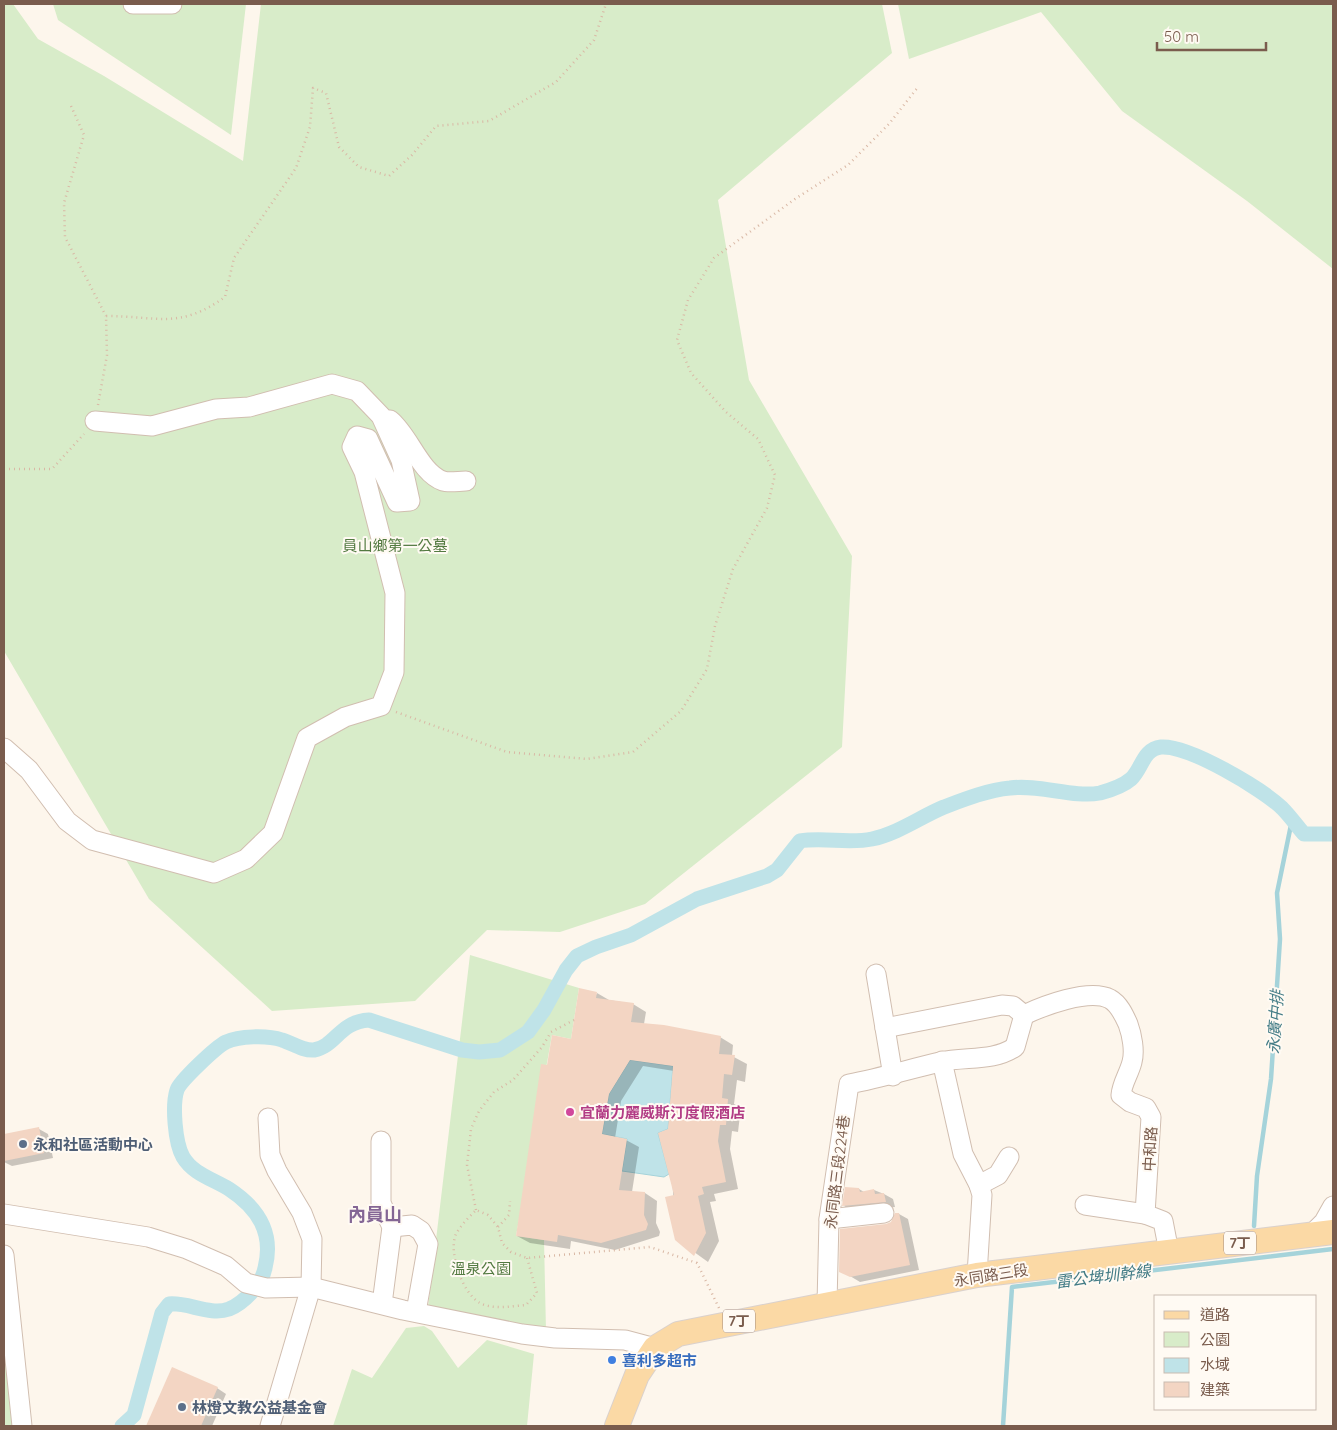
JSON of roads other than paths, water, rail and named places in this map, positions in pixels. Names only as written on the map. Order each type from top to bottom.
[{"type":"main road","name":"永同路三段","points":[[655,1348],[678,1334],[726,1323],[977,1276],[1322,1233]]},
{"type":"main road","name":"7丁","points":[[617,1426],[637,1375],[655,1348]]},
{"type":"street","points":[[133,4],[172,4]]},
{"type":"street","points":[[4,748],[29,770],[68,821],[92,840],[214,872],[246,859],[273,833],[307,738],[345,717],[381,706],[394,672],[395,593],[364,472],[352,447],[357,436],[368,439],[397,502],[410,501],[402,460],[381,416],[357,391],[332,384],[249,407],[216,409],[152,426],[95,421]]},
{"type":"street","points":[[371,406],[398,426],[427,470],[443,482],[466,481]]},
{"type":"street","points":[[876,974],[885,1028],[893,1076],[942,1061],[1003,1055],[1015,1046],[1024,1015],[1013,1006],[1002,1005],[885,1028]]},
{"type":"street","name":"中和路","points":[[1024,1015],[1047,1004],[1081,998],[1101,997],[1110,1000],[1124,1013],[1132,1033],[1132,1062],[1121,1086],[1121,1095],[1130,1102],[1146,1108],[1151,1117],[1145,1214]]},
{"type":"street","points":[[942,1061],[963,1154],[982,1195],[977,1276]]},
{"type":"street","name":"永同路三段224巷","points":[[827,1304],[830,1219],[849,1084],[893,1076]]},
{"type":"street","points":[[268,1118],[270,1155],[277,1171],[302,1213],[312,1239],[311,1287],[270,1426]]},
{"type":"street","points":[[381,1141],[381,1203],[392,1227],[382,1304]]},
{"type":"street","points":[[979,1185],[998,1175],[1009,1157]]},
{"type":"street","points":[[1085,1205],[1145,1214],[1163,1221],[1169,1252]]},
{"type":"street","points":[[1322,1233],[1324,1222],[1333,1206]]},
{"type":"street","points":[[830,1219],[884,1213]]},
{"type":"street","points":[[4,1214],[148,1237],[187,1249],[226,1266],[246,1283],[266,1288],[311,1287],[416,1312],[530,1335],[555,1338],[625,1340],[655,1348]]},
{"type":"street","points":[[392,1227],[412,1224],[421,1231],[428,1244],[416,1312]]},
{"type":"street","points":[[4,1255],[22,1426]]},
{"type":"water","points":[[630,1060],[673,1066],[668,1129],[658,1133],[669,1174],[664,1177],[622,1171],[627,1139],[602,1134],[609,1094]]},
{"type":"waterway","points":[[122,1426],[134,1415],[162,1313],[169,1304],[214,1311],[229,1309],[241,1302],[252,1292],[265,1268],[267,1244],[265,1233],[256,1213],[239,1196],[192,1168],[180,1151],[176,1134],[175,1097],[177,1090],[199,1064],[226,1042],[245,1037],[269,1037],[314,1050],[328,1044],[351,1025],[369,1020],[462,1050],[479,1052],[500,1050],[528,1032],[544,1010],[566,970],[577,956],[596,947],[631,935],[697,899],[767,876],[777,870],[800,841],[872,839],[900,829],[944,807],[977,795],[1002,789],[1021,787],[1079,794],[1100,793],[1117,788],[1131,779],[1146,755],[1150,751],[1161,747],[1173,748],[1206,760],[1259,790],[1282,808],[1304,834],[1333,834]]},
{"type":"waterway","name":"永廣中排","points":[[1254,1226],[1257,1176],[1271,1079],[1280,939],[1277,893],[1292,820]]},
{"type":"waterway","name":"雷公埤圳幹線","points":[[1003,1426],[1012,1287],[1333,1249]]},
{"type":"place","name":"宜蘭力麗威斯汀度假酒店","points":[[570,1112]]},
{"type":"place","name":"永和社區活動中心","points":[[23,1144]]},
{"type":"place","name":"喜利多超市","points":[[612,1360]]},
{"type":"place","name":"林燈文教公益基金會","points":[[182,1407]]},
{"type":"district","name":"內員山","points":[[375,1214]]},
{"type":"park label","name":"員山鄉第一公墓","points":[[395,545]]},
{"type":"park label","name":"溫泉公園","points":[[481,1268]]}]
